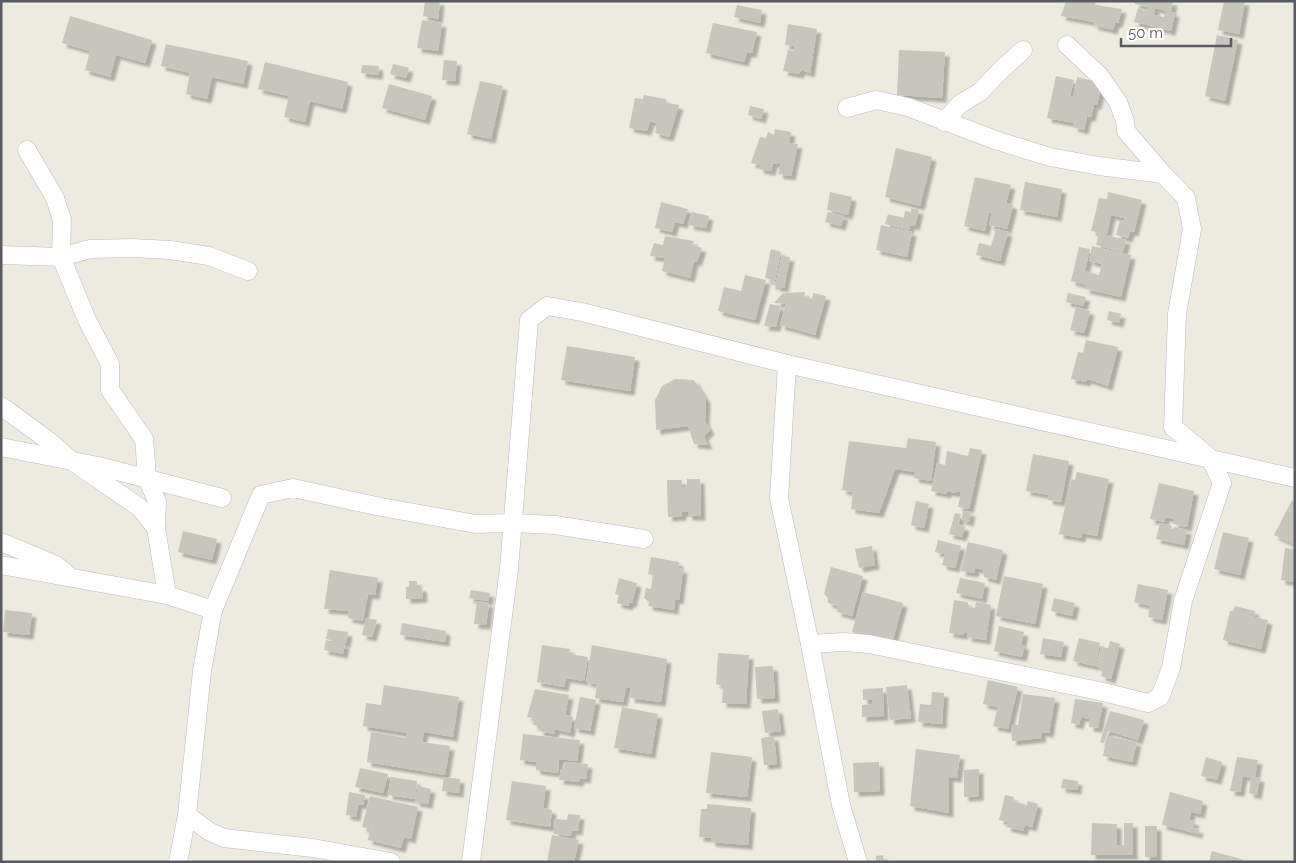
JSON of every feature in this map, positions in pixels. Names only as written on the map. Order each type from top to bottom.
[{"type":"street","points":[[810,644],[844,642],[868,644],[1099,691],[1148,703],[1160,697],[1171,668],[1183,601],[1222,483],[1210,458],[1173,427],[1177,314],[1192,229],[1186,198],[1126,131],[1125,120],[1118,102],[1106,88],[1100,76],[1067,44]]},
{"type":"street","points":[[944,122],[960,104],[980,92],[1023,50]]},
{"type":"street","points":[[847,108],[876,100],[908,107],[944,122],[1050,157],[1099,166],[1163,174]]},
{"type":"street","points":[[28,150],[55,198],[62,220],[61,257],[87,320],[110,364],[110,390],[144,439],[146,477],[157,502],[156,528],[167,595]]},
{"type":"street","points":[[1,255],[61,257],[90,250],[132,248],[170,250],[209,256],[248,271]]},
{"type":"street","points":[[471,862],[513,523],[529,320],[546,306],[582,312],[787,364],[1295,478]]},
{"type":"street","points":[[787,364],[779,498],[841,805],[858,862]]},
{"type":"street","points":[[1,406],[49,441],[72,461],[140,508],[156,528]]},
{"type":"street","points":[[1,448],[146,477],[222,498]]},
{"type":"street","points":[[178,862],[187,815],[202,671],[213,610],[261,495],[294,488],[476,524],[555,525],[644,539]]},
{"type":"street","points":[[1,542],[56,565],[72,578]]},
{"type":"street","points":[[1,566],[167,595],[213,610]]},
{"type":"street","points":[[187,815],[210,832],[224,838],[313,848],[391,862]]},
{"type":"building","points":[[425,1],[440,1],[438,19],[423,16]]},
{"type":"building","points":[[1066,1],[1096,1],[1095,5],[1122,9],[1118,23],[1115,23],[1113,30],[1093,25],[1094,22],[1061,16]]},
{"type":"building","points":[[1135,1],[1173,1],[1171,12],[1175,13],[1171,31],[1134,22],[1138,8],[1147,11],[1148,7],[1135,4]],"holes":[[[1155,8],[1166,11],[1164,17],[1154,15]]]},
{"type":"building","points":[[1224,1],[1245,1],[1239,34],[1218,30]]},
{"type":"building","points":[[737,5],[762,10],[760,23],[734,17]]},
{"type":"building","points":[[70,16],[152,40],[145,63],[116,55],[110,77],[85,70],[90,51],[62,43]]},
{"type":"building","points":[[422,20],[442,23],[438,51],[417,48]]},
{"type":"building","points":[[713,23],[757,32],[752,53],[747,53],[744,62],[706,53]]},
{"type":"building","points":[[788,24],[817,29],[810,73],[801,70],[799,74],[783,71],[788,50],[794,51],[794,46],[785,45]]},
{"type":"building","points":[[1217,35],[1238,40],[1225,101],[1205,96]]},
{"type":"building","points":[[166,44],[248,61],[243,84],[212,77],[207,99],[186,94],[190,73],[161,66]]},
{"type":"building","points":[[899,50],[945,52],[942,98],[897,95]]},
{"type":"building","points":[[444,60],[457,61],[455,81],[442,80]]},
{"type":"building","points":[[265,62],[348,82],[342,109],[310,101],[305,122],[284,117],[289,96],[258,89]]},
{"type":"building","points":[[393,64],[409,68],[406,78],[390,74]]},
{"type":"building","points":[[362,65],[379,66],[378,75],[361,73]]},
{"type":"building","points":[[1056,76],[1074,80],[1070,96],[1073,96],[1077,77],[1102,83],[1097,105],[1094,105],[1091,117],[1087,117],[1084,130],[1073,127],[1074,123],[1047,118]]},
{"type":"building","points":[[480,81],[503,86],[491,139],[467,134]]},
{"type":"building","points":[[389,84],[432,96],[425,120],[382,108]]},
{"type":"building","points":[[644,95],[666,99],[667,103],[679,105],[669,137],[655,133],[657,123],[650,121],[647,131],[629,128],[635,98],[643,99]]},
{"type":"building","points":[[750,106],[764,109],[761,119],[748,115]]},
{"type":"building","points":[[775,129],[791,132],[789,143],[798,144],[791,176],[778,174],[781,164],[773,163],[771,171],[759,169],[760,165],[751,163],[760,137],[766,138],[768,132],[774,135]]},
{"type":"building","points":[[896,148],[932,157],[920,206],[885,197]]},
{"type":"building","points":[[975,177],[1011,185],[1006,203],[1013,205],[1007,229],[989,225],[992,213],[989,212],[985,231],[964,226]]},
{"type":"building","points":[[1025,182],[1062,189],[1057,217],[1020,210]]},
{"type":"building","points":[[830,192],[852,197],[848,215],[827,210]]},
{"type":"building","points":[[1108,192],[1142,200],[1134,232],[1130,231],[1128,238],[1116,235],[1120,221],[1124,222],[1124,218],[1111,215],[1107,234],[1091,231],[1099,198],[1107,199]]},
{"type":"building","points":[[661,202],[688,209],[683,224],[675,222],[672,232],[655,228]]},
{"type":"building","points":[[911,208],[919,210],[915,226],[910,225],[909,230],[885,224],[888,214],[904,218],[905,211],[911,212]]},
{"type":"building","points":[[692,212],[709,216],[706,228],[689,225]]},
{"type":"building","points":[[828,212],[844,216],[841,226],[825,222]]},
{"type":"building","points":[[881,225],[912,232],[907,257],[876,250]]},
{"type":"building","points":[[996,229],[1008,232],[1000,261],[976,255],[979,243],[991,246]]},
{"type":"building","points":[[1099,233],[1126,240],[1123,252],[1096,245]]},
{"type":"building","points":[[665,236],[694,241],[692,245],[702,248],[697,262],[694,261],[690,278],[662,271],[665,258],[650,256],[654,243],[663,245]]},
{"type":"building","points":[[1092,246],[1131,255],[1121,297],[1085,289],[1086,285],[1071,281],[1079,247],[1090,249],[1085,271],[1099,275],[1102,264],[1089,261]]},
{"type":"building","points":[[771,249],[781,252],[774,285],[771,285],[772,280],[765,278]]},
{"type":"building","points":[[782,256],[790,257],[784,288],[775,286]]},
{"type":"building","points":[[745,275],[766,280],[755,320],[718,311],[724,287],[741,291]]},
{"type":"building","points":[[805,292],[804,297],[812,299],[813,293],[826,296],[815,335],[780,325],[786,304],[774,303],[783,293]]},
{"type":"building","points":[[1068,293],[1086,297],[1083,306],[1066,302]]},
{"type":"building","points":[[770,304],[781,306],[776,327],[764,326]]},
{"type":"building","points":[[1076,307],[1090,311],[1084,333],[1070,330]]},
{"type":"building","points":[[1109,311],[1121,314],[1119,323],[1107,320]]},
{"type":"building","points":[[1086,340],[1118,347],[1108,386],[1087,379],[1086,382],[1071,379],[1078,352],[1083,353]]},
{"type":"building","points":[[567,346],[635,357],[630,391],[561,380]]},
{"type":"building","points":[[675,379],[694,380],[706,399],[705,421],[710,430],[704,436],[708,445],[694,444],[688,426],[656,430],[655,400],[662,386]]},
{"type":"building","points":[[908,438],[936,442],[931,481],[914,478],[915,472],[895,469],[879,513],[851,509],[853,492],[842,490],[849,441],[906,448]]},
{"type":"building","points":[[970,448],[982,450],[969,509],[958,507],[961,492],[947,491],[947,494],[931,491],[937,463],[945,465],[947,451],[968,456]]},
{"type":"building","points":[[1033,454],[1069,461],[1061,502],[1048,500],[1049,495],[1026,491]]},
{"type":"building","points":[[1077,472],[1109,479],[1097,536],[1082,533],[1081,538],[1059,534],[1071,479],[1075,480]]},
{"type":"building","points":[[687,479],[700,479],[701,516],[688,516],[688,512],[682,512],[682,516],[668,517],[667,480],[682,480],[682,487],[687,487]]},
{"type":"building","points":[[1159,483],[1194,491],[1187,527],[1173,524],[1175,519],[1165,517],[1164,522],[1150,519]]},
{"type":"building","points":[[1292,500],[1295,502],[1295,545],[1274,535]]},
{"type":"building","points":[[916,501],[929,504],[924,528],[911,525]]},
{"type":"building","points":[[963,511],[971,512],[969,522],[961,520]]},
{"type":"building","points":[[955,513],[961,514],[958,524],[965,527],[962,537],[949,534]]},
{"type":"building","points":[[1160,523],[1172,526],[1170,531],[1173,531],[1174,527],[1187,530],[1184,545],[1156,539]]},
{"type":"building","points":[[183,531],[217,539],[212,560],[178,552]]},
{"type":"building","points":[[1223,532],[1249,538],[1240,575],[1214,569]]},
{"type":"building","points":[[938,540],[961,546],[955,568],[942,565],[945,554],[935,552]]},
{"type":"building","points":[[968,542],[1003,550],[996,580],[984,577],[983,570],[975,568],[974,573],[961,571]]},
{"type":"building","points":[[872,546],[875,565],[859,568],[855,549]]},
{"type":"building","points":[[1285,548],[1295,549],[1295,582],[1281,580]]},
{"type":"building","points":[[651,557],[679,562],[678,568],[683,569],[679,600],[675,599],[674,610],[648,606],[649,602],[644,598],[646,588],[651,589],[653,575],[648,574]]},
{"type":"building","points":[[831,567],[863,576],[852,616],[837,612],[838,606],[828,603],[828,598],[824,594]]},
{"type":"building","points":[[330,570],[378,578],[375,595],[368,594],[363,621],[348,618],[349,611],[324,609]]},
{"type":"building","points":[[1004,576],[1043,584],[1035,624],[996,616]]},
{"type":"building","points":[[619,578],[637,583],[632,603],[629,603],[628,606],[617,603],[619,595],[615,594]]},
{"type":"building","points":[[960,578],[985,583],[982,599],[956,593]]},
{"type":"building","points":[[409,581],[417,581],[417,587],[422,587],[423,598],[406,599],[406,587],[409,587]]},
{"type":"building","points":[[1138,584],[1168,590],[1162,620],[1148,617],[1150,606],[1134,602]]},
{"type":"building","points":[[471,590],[490,593],[488,601],[469,598]]},
{"type":"building","points":[[863,592],[903,603],[892,643],[852,632]]},
{"type":"building","points":[[1054,598],[1075,603],[1072,616],[1051,611]]},
{"type":"building","points":[[954,600],[968,602],[968,606],[975,608],[976,602],[991,605],[986,640],[967,637],[968,633],[964,632],[963,635],[949,633]]},
{"type":"building","points":[[477,601],[489,603],[486,625],[474,624]]},
{"type":"building","points":[[1235,606],[1255,611],[1254,617],[1268,620],[1261,649],[1223,640],[1230,611],[1233,611]]},
{"type":"building","points":[[5,610],[32,613],[29,635],[3,632]]},
{"type":"building","points":[[366,618],[377,620],[372,637],[362,635]]},
{"type":"building","points":[[402,623],[446,631],[445,642],[400,635]]},
{"type":"building","points":[[999,626],[1024,632],[1021,645],[1025,645],[1022,657],[994,651]]},
{"type":"building","points":[[328,629],[348,632],[346,643],[326,639]]},
{"type":"building","points":[[1043,638],[1064,642],[1061,657],[1040,654]]},
{"type":"building","points":[[1079,638],[1100,643],[1095,666],[1073,661]]},
{"type":"building","points":[[326,640],[345,644],[343,654],[324,650]]},
{"type":"building","points":[[1110,641],[1120,644],[1111,679],[1101,676],[1103,668],[1096,666],[1101,647],[1108,648]]},
{"type":"building","points":[[542,645],[570,649],[569,654],[588,657],[584,681],[566,678],[564,687],[537,682]]},
{"type":"building","points":[[592,645],[667,659],[661,702],[630,698],[631,688],[626,687],[623,702],[595,698],[597,684],[586,682]]},
{"type":"building","points":[[718,653],[749,655],[746,704],[722,703],[723,686],[716,684]]},
{"type":"building","points":[[773,666],[775,698],[757,699],[755,667]]},
{"type":"building","points":[[988,680],[1018,687],[1008,729],[993,726],[998,707],[983,704]]},
{"type":"building","points":[[384,685],[459,697],[453,737],[424,732],[422,742],[450,746],[445,775],[367,762],[371,732],[406,738],[407,733],[363,726],[366,703],[381,705]]},
{"type":"building","points":[[907,685],[911,718],[890,720],[886,687]]},
{"type":"building","points":[[883,688],[884,716],[862,717],[862,705],[872,704],[872,700],[863,700],[863,689]]},
{"type":"building","points":[[535,689],[569,695],[565,715],[573,717],[570,733],[555,729],[554,734],[539,731],[540,726],[533,725],[534,718],[527,717]]},
{"type":"building","points":[[932,692],[944,693],[942,724],[918,722],[920,704],[931,705]]},
{"type":"building","points":[[1023,694],[1055,698],[1049,733],[1041,732],[1042,738],[1012,741],[1011,725],[1018,725]]},
{"type":"building","points":[[580,697],[596,700],[590,731],[574,728]]},
{"type":"building","points":[[1075,699],[1103,703],[1098,728],[1089,727],[1090,719],[1081,717],[1079,725],[1071,723]]},
{"type":"building","points":[[622,707],[658,714],[651,754],[614,748]]},
{"type":"building","points":[[778,709],[781,731],[765,733],[762,711]]},
{"type":"building","points":[[1110,711],[1144,720],[1138,740],[1108,731],[1104,743],[1100,742]]},
{"type":"building","points":[[523,734],[580,740],[577,761],[559,759],[558,773],[536,770],[536,762],[520,760]]},
{"type":"building","points":[[774,736],[777,764],[764,765],[761,738]]},
{"type":"building","points":[[1107,736],[1137,742],[1132,762],[1103,756]]},
{"type":"building","points":[[916,749],[960,755],[957,778],[949,777],[949,813],[910,806]]},
{"type":"building","points":[[711,752],[752,757],[747,797],[706,793]]},
{"type":"building","points":[[1206,757],[1222,762],[1217,780],[1201,776]]},
{"type":"building","points":[[1237,757],[1258,760],[1255,777],[1260,778],[1257,795],[1249,793],[1251,778],[1243,776],[1240,792],[1230,791]]},
{"type":"building","points":[[565,762],[588,764],[586,779],[580,778],[579,782],[559,780],[561,769],[564,769]]},
{"type":"building","points":[[879,762],[880,791],[854,792],[853,763]]},
{"type":"building","points":[[360,768],[388,774],[383,793],[355,787]]},
{"type":"building","points":[[979,769],[979,796],[964,797],[964,770]]},
{"type":"building","points":[[391,777],[417,781],[415,799],[388,795]]},
{"type":"building","points":[[444,777],[460,779],[459,793],[442,791]]},
{"type":"building","points":[[1063,779],[1078,781],[1077,790],[1061,788]]},
{"type":"building","points":[[512,781],[546,786],[543,808],[552,810],[550,827],[506,820]]},
{"type":"building","points":[[418,786],[431,789],[428,804],[415,802]]},
{"type":"building","points":[[349,792],[365,795],[363,805],[358,804],[356,817],[346,815]]},
{"type":"building","points":[[1170,792],[1203,801],[1200,814],[1191,812],[1189,820],[1195,821],[1193,828],[1199,829],[1198,834],[1162,825]]},
{"type":"building","points":[[1005,795],[1014,797],[1013,801],[1027,805],[1028,801],[1038,804],[1032,827],[1025,825],[1023,831],[1006,827],[1008,822],[999,820]]},
{"type":"building","points":[[370,796],[418,807],[411,839],[404,837],[401,848],[368,840],[370,829],[362,827]]},
{"type":"building","points":[[707,804],[751,808],[748,845],[711,842],[711,838],[699,837],[701,809],[707,809]]},
{"type":"building","points":[[568,814],[580,815],[578,831],[572,830],[571,836],[554,834],[555,819],[567,820]]},
{"type":"building","points":[[1092,823],[1117,824],[1117,845],[1124,845],[1124,823],[1133,823],[1133,855],[1091,855]]},
{"type":"building","points":[[1145,826],[1157,826],[1157,857],[1145,857]]},
{"type":"building","points":[[552,835],[579,840],[574,862],[547,862]]},
{"type":"building","points":[[1212,851],[1244,860],[1243,862],[1209,862]]},
{"type":"building","points":[[883,855],[884,862],[876,862],[876,856]]}]
